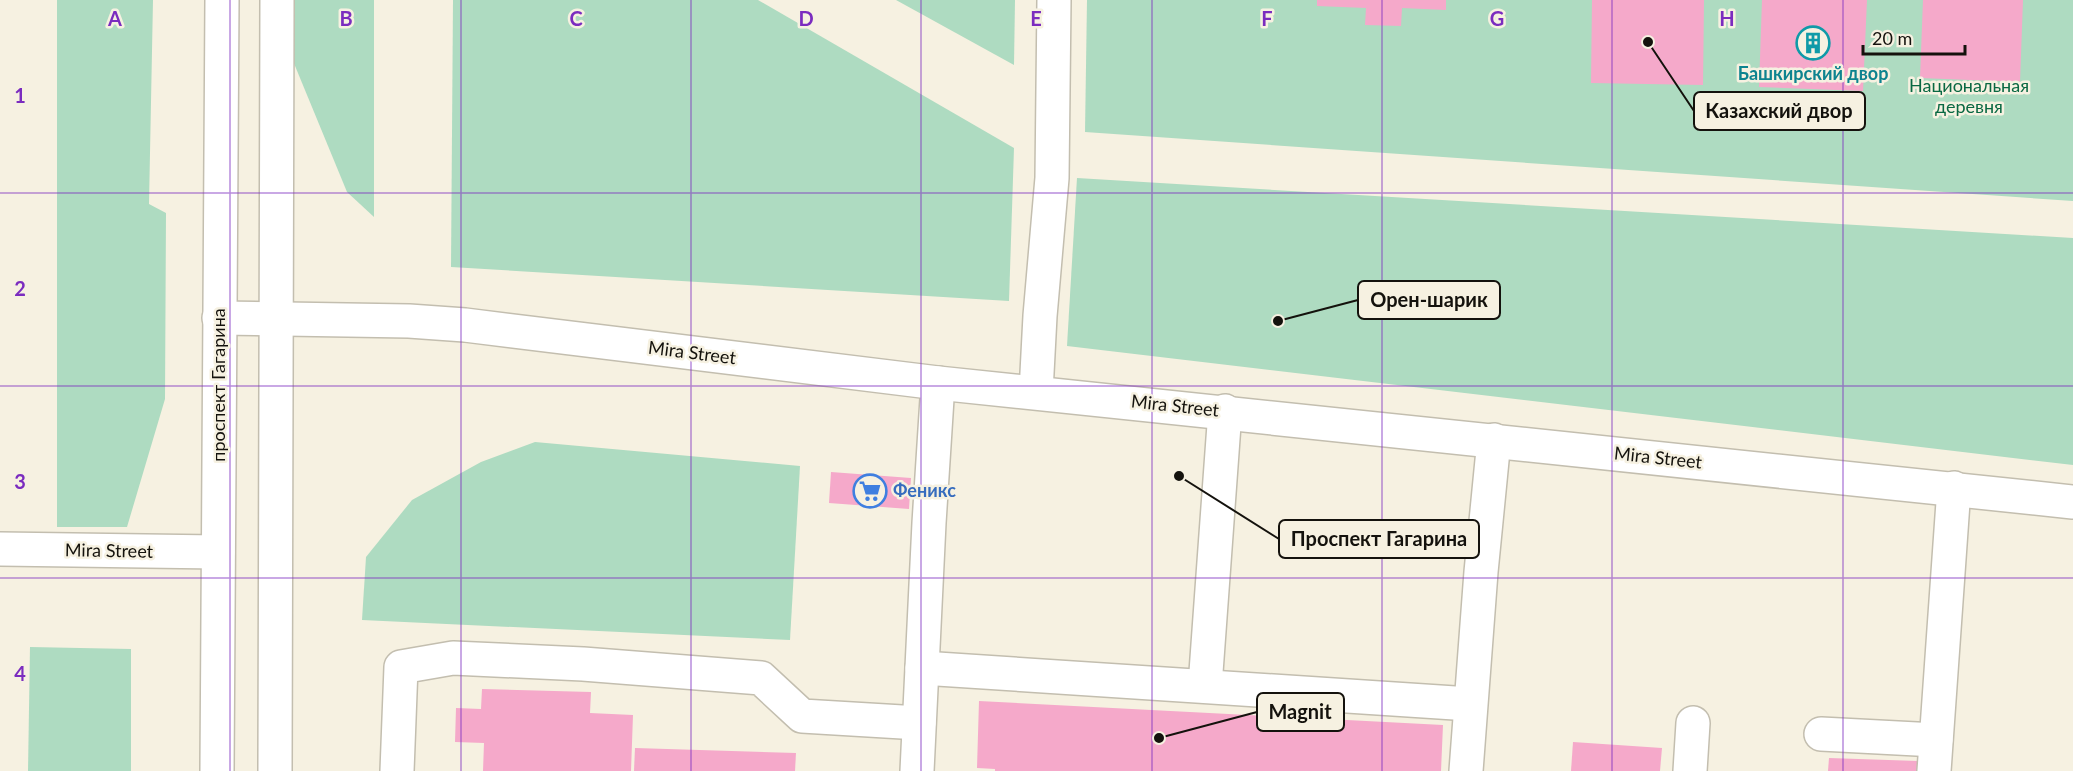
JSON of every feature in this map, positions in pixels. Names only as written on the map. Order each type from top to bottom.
[{"type":"main road","name":"проспект Гагарина","points":[[217,771],[222,0]]},
{"type":"main road","points":[[275,771],[277,0]]},
{"type":"main road","points":[[1036,392],[1052,178],[1054,0]]},
{"type":"main road","name":"Mira Street","points":[[219,318],[409,321],[465,325],[938,383],[1225,411],[2073,502]]},
{"type":"main road","points":[[917,771],[938,383]]},
{"type":"main road","points":[[1205,686],[1225,411]]},
{"type":"main road","points":[[1466,771],[1494,440]]},
{"type":"main road","points":[[1821,734],[1935,755],[1954,488]]},
{"type":"main road","name":"Mira Street","points":[[0,549],[218,552]]},
{"type":"main road","points":[[398,771],[401,668],[453,658],[583,664],[761,678],[802,716],[919,723]]},
{"type":"main road","points":[[922,668],[1470,704]]},
{"type":"main road","points":[[1690,771],[1693,723]]},
{"type":"green space","points":[[57,0],[153,0],[149,204],[166,213],[165,399],[127,527],[57,527]]},
{"type":"green space","points":[[295,0],[374,0],[374,217],[347,192],[293,61]]},
{"type":"green space","points":[[453,0],[758,0],[1014,148],[1009,301],[451,267]]},
{"type":"green space","points":[[896,0],[1015,0],[1014,65]]},
{"type":"green space","name":"Национальная деревня","points":[[1087,0],[2073,0],[2073,201],[1085,132]]},
{"type":"green space","points":[[1077,178],[2073,238],[2073,465],[1067,346]]},
{"type":"green space","points":[[535,442],[800,466],[790,640],[362,620],[366,557],[412,500],[481,462]]},
{"type":"green space","points":[[30,647],[131,649],[131,771],[28,771]]},
{"type":"building","points":[[1317,0],[1446,0],[1446,10],[1402,8],[1401,26],[1365,25],[1366,8],[1317,6]]},
{"type":"building","points":[[1592,0],[1704,0],[1703,85],[1591,83]]},
{"type":"building","name":"Башкирский двор","points":[[1762,0],[1867,0],[1863,91],[1759,87]]},
{"type":"building","points":[[1923,0],[2023,0],[2020,82],[1920,78]]},
{"type":"building","name":"Феникс","points":[[831,472],[911,478],[909,509],[829,503]]},
{"type":"building","points":[[482,689],[591,692],[590,713],[633,715],[631,771],[483,771],[484,743],[455,742],[456,708],[481,709]]},
{"type":"building","points":[[979,701],[1443,725],[1441,771],[995,771],[995,769],[977,768]]},
{"type":"building","points":[[1573,742],[1662,748],[1660,771],[1571,771]]},
{"type":"building","points":[[635,748],[796,753],[795,771],[634,771]]},
{"type":"building","points":[[1829,758],[1918,761],[1918,771],[1828,771]]},
{"type":"place","name":"Казахский двор","points":[[1648,42]]},
{"type":"place","name":"Башкирский двор","points":[[1813,43]]},
{"type":"place","name":"Орен-шарик","points":[[1278,321]]},
{"type":"place","name":"Проспект Гагарина","points":[[1179,476]]},
{"type":"place","name":"Феникс","points":[[870,491]]},
{"type":"place","name":"Magnit","points":[[1159,738]]}]
